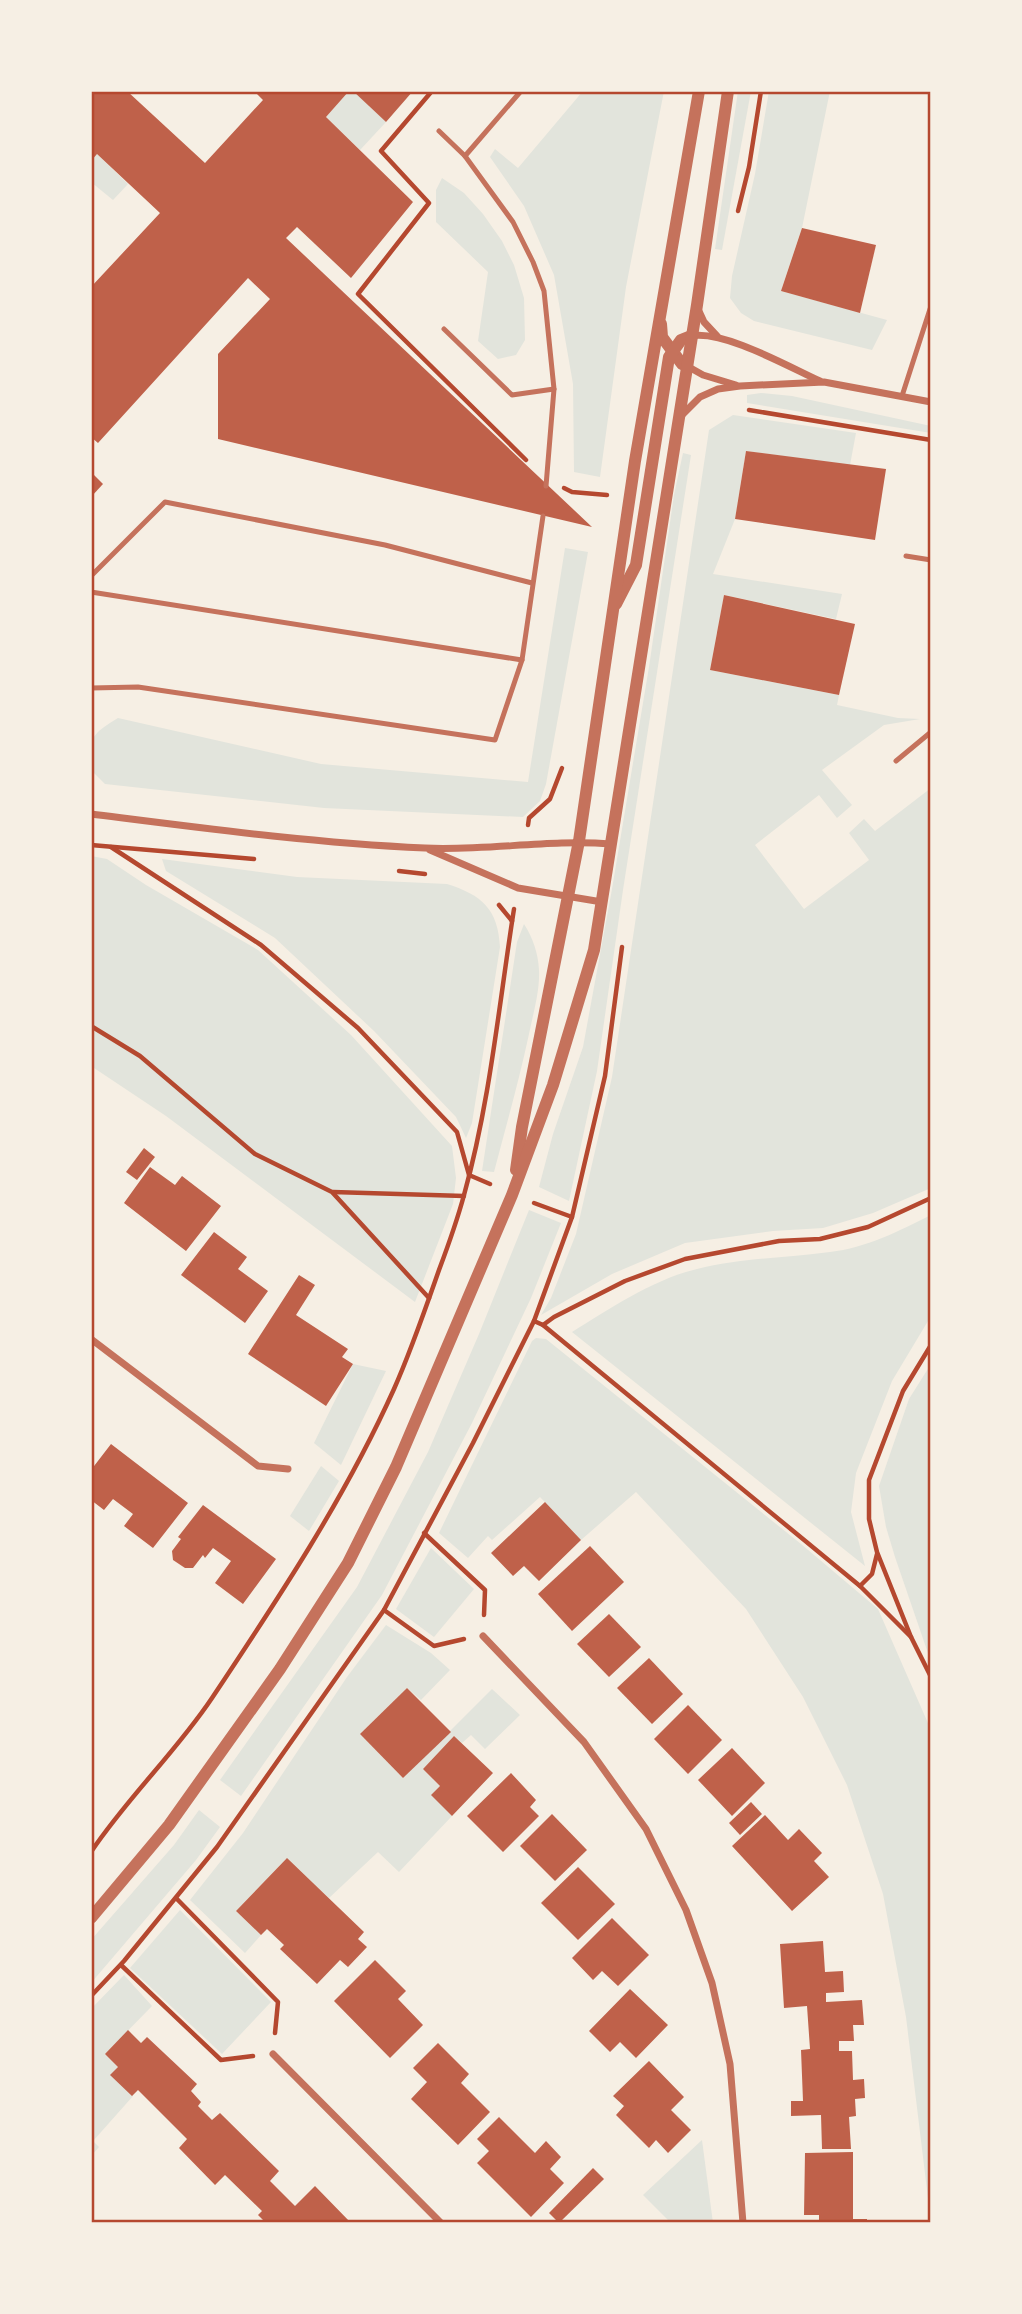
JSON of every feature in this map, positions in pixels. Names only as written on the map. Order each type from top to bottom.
[{"type":"street","points":[[512,1195],[522,1127],[579,841],[611,615],[660,309],[699,91]]},
{"type":"street","points":[[91,1918],[177,1814],[280,1669],[348,1563],[396,1467],[512,1195],[553,1085],[594,950],[697,305],[728,91]]},
{"type":"street","points":[[697,305],[704,322],[717,336]]},
{"type":"street","points":[[660,309],[662,337],[682,364],[703,375],[740,386]]},
{"type":"street","points":[[611,615],[636,565],[669,356],[681,340],[700,334],[717,336],[824,382]]},
{"type":"street","points":[[678,419],[700,397],[718,389],[740,386],[824,382],[931,402]]},
{"type":"street","points":[[91,814],[259,835],[427,848],[525,846],[579,841],[611,844]]},
{"type":"street","points":[[427,848],[518,888],[602,901]]},
{"type":"street","points":[[91,1339],[258,1466],[289,1469]]},
{"type":"street","points":[[484,1636],[584,1742],[646,1829],[687,1910],[712,1983],[730,2064],[743,2223]]},
{"type":"street","points":[[273,2054],[441,2223]]},
{"type":"lane","points":[[465,156],[521,91]]},
{"type":"lane","points":[[439,131],[465,156],[513,222],[544,291],[554,389],[546,486]]},
{"type":"lane","points":[[902,396],[931,306]]},
{"type":"lane","points":[[444,329],[512,395],[554,389]]},
{"type":"lane","points":[[91,576],[166,502],[385,545],[532,583]]},
{"type":"lane","points":[[91,688],[138,687],[495,740],[522,660],[543,516]]},
{"type":"lane","points":[[906,556],[931,560]]},
{"type":"lane","points":[[91,592],[522,660]]},
{"type":"lane","points":[[895,761],[931,732]]},
{"type":"path","points":[[429,203],[381,151],[432,91]]},
{"type":"path","points":[[737,216],[749,167],[761,91]]},
{"type":"path","points":[[742,409],[931,440]]},
{"type":"path","points":[[525,846],[529,818],[550,799],[564,759]]},
{"type":"path","points":[[91,845],[259,859]]},
{"type":"path","points":[[111,847],[261,945],[358,1028],[457,1132],[470,1175],[512,1195],[572,1217]]},
{"type":"path","points":[[394,871],[435,874]]},
{"type":"path","points":[[91,1852],[105,1830],[150,1778],[209,1702],[285,1587],[347,1481],[394,1388],[429,1298],[470,1175],[518,888]]},
{"type":"path","points":[[495,902],[512,921]]},
{"type":"path","points":[[91,1026],[140,1056],[255,1154],[332,1192],[429,1298]]},
{"type":"path","points":[[332,1192],[464,1196]]},
{"type":"path","points":[[543,1325],[625,1281],[685,1259],[779,1241],[820,1239],[868,1227],[931,1198]]},
{"type":"path","points":[[534,1321],[543,1325],[860,1586],[911,1637]]},
{"type":"path","points":[[931,1345],[902,1391],[869,1480],[869,1519],[877,1552],[911,1637],[931,1676]]},
{"type":"path","points":[[384,1610],[434,1646],[484,1636],[485,1590],[424,1534]]},
{"type":"path","points":[[860,1586],[872,1574],[877,1552]]},
{"type":"path","points":[[121,1965],[221,2060],[273,2054],[278,2002],[176,1898]]},
{"type":"shaded area","points":[[349,91],[353,91],[386,122],[360,150],[326,117]]},
{"type":"shaded area","points":[[583,91],[664,91],[626,287],[600,477],[574,472],[573,384],[554,275],[524,206],[490,157],[495,149],[518,168]]},
{"type":"shaded area","points":[[738,91],[751,91],[722,250],[715,249]]},
{"type":"shaded area","points":[[769,91],[830,91],[802,228],[781,291],[887,320],[872,350],[754,321],[741,313],[730,298],[732,276],[755,174]]},
{"type":"shaded area","points":[[97,154],[128,184],[113,200],[91,182],[91,161]]},
{"type":"shaded area","points":[[442,178],[464,193],[483,214],[502,241],[514,265],[524,298],[525,340],[516,355],[498,359],[478,341],[488,272],[436,222],[436,190]]},
{"type":"shaded area","points":[[761,393],[792,396],[931,426],[931,433],[747,403],[747,395]]},
{"type":"shaded area","points":[[733,415],[856,433],[850,465],[746,451],[735,519],[713,574],[842,594],[836,619],[724,595],[710,670],[839,695],[837,705],[898,718],[920,719],[884,725],[822,770],[852,805],[837,818],[819,795],[755,845],[804,909],[869,860],[849,833],[864,819],[875,831],[931,788],[931,1188],[873,1213],[823,1228],[773,1231],[685,1243],[612,1274],[541,1315],[551,1298],[576,1234],[612,1077],[709,430]]},
{"type":"shaded area","points":[[683,453],[691,455],[597,1071],[569,1201],[539,1187],[553,1134],[583,1047],[612,889],[674,495]]},
{"type":"shaded area","points":[[565,548],[588,552],[546,784],[540,801],[523,817],[324,808],[105,784],[91,770],[90,751],[93,738],[118,718],[321,764],[528,782]]},
{"type":"shaded area","points":[[91,856],[107,859],[146,885],[258,950],[351,1035],[452,1146],[456,1178],[453,1204],[415,1302],[166,1116],[91,1066]]},
{"type":"shaded area","points":[[162,859],[297,877],[447,884],[470,893],[486,905],[496,923],[500,947],[472,1123],[466,1138],[456,1117],[374,1031],[275,938],[166,871]]},
{"type":"shaded area","points":[[524,924],[538,958],[537,994],[494,1172],[482,1171],[517,942]]},
{"type":"shaded area","points":[[529,1210],[561,1223],[531,1298],[472,1423],[382,1595],[241,1796],[220,1780],[357,1587],[428,1452]]},
{"type":"shaded area","points":[[931,1215],[931,1316],[892,1381],[856,1473],[851,1512],[865,1566],[572,1332],[632,1296],[681,1274],[730,1263],[856,1247]]},
{"type":"shaded area","points":[[536,1338],[546,1339],[878,1609],[931,1730],[931,2223],[906,2017],[883,1894],[847,1785],[803,1697],[746,1609],[636,1492],[581,1540],[540,1497],[492,1540],[488,1536],[468,1558],[439,1533],[532,1341]]},
{"type":"shaded area","points":[[353,1364],[386,1371],[341,1465],[314,1443]]},
{"type":"shaded area","points":[[931,1364],[931,1662],[886,1527],[879,1486],[909,1399]]},
{"type":"shaded area","points":[[321,1466],[339,1481],[309,1531],[290,1516]]},
{"type":"shaded area","points":[[431,1548],[474,1589],[434,1637],[396,1609]]},
{"type":"shaded area","points":[[386,1625],[431,1653],[450,1670],[421,1700],[407,1688],[360,1734],[403,1778],[492,1689],[520,1715],[485,1749],[471,1735],[462,1743],[454,1736],[423,1769],[440,1786],[432,1795],[452,1816],[399,1872],[378,1852],[329,1898],[286,1859],[236,1911],[261,1935],[245,1953],[190,1900],[243,1833],[347,1677]]},
{"type":"shaded area","points":[[199,1810],[220,1827],[196,1860],[91,1983],[91,1940],[174,1845]]},
{"type":"shaded area","points":[[180,1910],[271,2002],[222,2054],[130,1968]]},
{"type":"shaded area","points":[[124,1975],[152,2006],[105,2054],[118,2067],[111,2075],[133,2096],[93,2141],[99,2147],[91,2156],[91,2009]]},
{"type":"shaded area","points":[[702,2140],[713,2223],[671,2223],[643,2195]]},
{"type":"building","points":[[91,91],[127,91],[205,163],[263,100],[254,91],[349,91],[326,117],[413,202],[351,278],[297,227],[286,238],[592,527],[218,439],[218,354],[270,299],[248,278],[98,443],[91,437],[91,287],[160,213],[97,154],[91,161]]},
{"type":"building","points":[[353,91],[413,91],[386,122]]},
{"type":"building","points":[[802,228],[876,245],[860,313],[781,291]]},
{"type":"building","points":[[746,451],[886,469],[875,540],[735,519]]},
{"type":"building","points":[[91,472],[103,484],[91,497]]},
{"type":"building","points":[[724,595],[855,624],[839,695],[710,670]]},
{"type":"building","points":[[144,1148],[155,1157],[137,1180],[126,1172]]},
{"type":"building","points":[[150,1167],[175,1185],[182,1176],[221,1206],[186,1251],[124,1203]]},
{"type":"building","points":[[214,1232],[247,1257],[238,1269],[268,1291],[245,1323],[181,1275]]},
{"type":"building","points":[[299,1275],[315,1285],[296,1315],[348,1349],[342,1357],[353,1364],[326,1406],[248,1354]]},
{"type":"building","points":[[111,1444],[188,1503],[153,1548],[124,1526],[133,1514],[113,1499],[104,1510],[91,1500],[91,1470]]},
{"type":"building","points":[[545,1502],[581,1540],[539,1581],[524,1566],[513,1576],[491,1553]]},
{"type":"building","points":[[203,1505],[276,1559],[243,1604],[215,1583],[231,1561],[213,1548],[205,1558],[203,1555],[193,1568],[185,1568],[173,1560],[172,1551],[181,1539],[178,1537]]},
{"type":"building","points":[[590,1546],[624,1582],[572,1631],[538,1594]]},
{"type":"building","points":[[609,1614],[641,1647],[609,1677],[577,1644]]},
{"type":"building","points":[[649,1658],[683,1694],[652,1724],[617,1688]]},
{"type":"building","points":[[407,1688],[451,1732],[403,1778],[360,1734]]},
{"type":"building","points":[[688,1705],[722,1740],[688,1774],[654,1739]]},
{"type":"building","points":[[454,1736],[493,1773],[452,1816],[431,1795],[440,1786],[423,1769]]},
{"type":"building","points":[[732,1748],[765,1783],[732,1816],[698,1780]]},
{"type":"building","points":[[511,1773],[536,1800],[530,1807],[539,1816],[503,1852],[467,1816]]},
{"type":"building","points":[[751,1802],[762,1814],[740,1835],[729,1823]]},
{"type":"building","points":[[552,1814],[587,1850],[555,1881],[520,1846]]},
{"type":"building","points":[[765,1815],[788,1840],[799,1829],[822,1853],[814,1861],[829,1877],[792,1911],[732,1846]]},
{"type":"building","points":[[287,1858],[364,1932],[358,1939],[367,1947],[348,1967],[340,1960],[317,1984],[280,1949],[284,1945],[267,1929],[261,1935],[236,1911]]},
{"type":"building","points":[[578,1867],[615,1904],[578,1940],[541,1903]]},
{"type":"building","points":[[612,1918],[649,1955],[618,1986],[602,1971],[593,1980],[572,1958]]},
{"type":"building","points":[[823,1941],[825,1972],[843,1971],[844,1992],[826,1993],[826,2002],[862,2000],[864,2025],[853,2025],[854,2041],[839,2041],[839,2051],[852,2051],[853,2080],[864,2079],[865,2098],[855,2099],[856,2116],[849,2117],[851,2149],[822,2149],[821,2115],[791,2116],[791,2101],[803,2101],[801,2050],[810,2049],[807,2006],[784,2008],[780,1944]]},
{"type":"building","points":[[375,1960],[406,1991],[398,1999],[423,2025],[390,2058],[334,2001]]},
{"type":"building","points":[[630,1989],[668,2025],[636,2058],[620,2042],[610,2052],[589,2031]]},
{"type":"building","points":[[128,2030],[141,2043],[147,2037],[197,2084],[191,2091],[201,2102],[198,2106],[212,2120],[220,2113],[279,2171],[270,2181],[295,2206],[315,2186],[351,2223],[266,2223],[258,2215],[262,2211],[225,2175],[215,2185],[179,2148],[187,2139],[138,2090],[132,2096],[110,2075],[118,2067],[105,2054]]},
{"type":"building","points":[[438,2043],[469,2074],[461,2083],[490,2112],[458,2145],[411,2099],[427,2082],[413,2068]]},
{"type":"building","points":[[649,2061],[684,2097],[671,2110],[691,2130],[668,2153],[656,2140],[649,2148],[616,2115],[624,2106],[613,2096]]},
{"type":"building","points":[[499,2117],[535,2153],[546,2141],[561,2157],[550,2169],[564,2183],[531,2217],[477,2163],[489,2151],[477,2139]]},
{"type":"building","points":[[853,2152],[853,2219],[867,2219],[867,2223],[819,2223],[819,2215],[804,2215],[805,2153]]},
{"type":"building","points":[[593,2168],[604,2179],[559,2223],[549,2213]]}]
